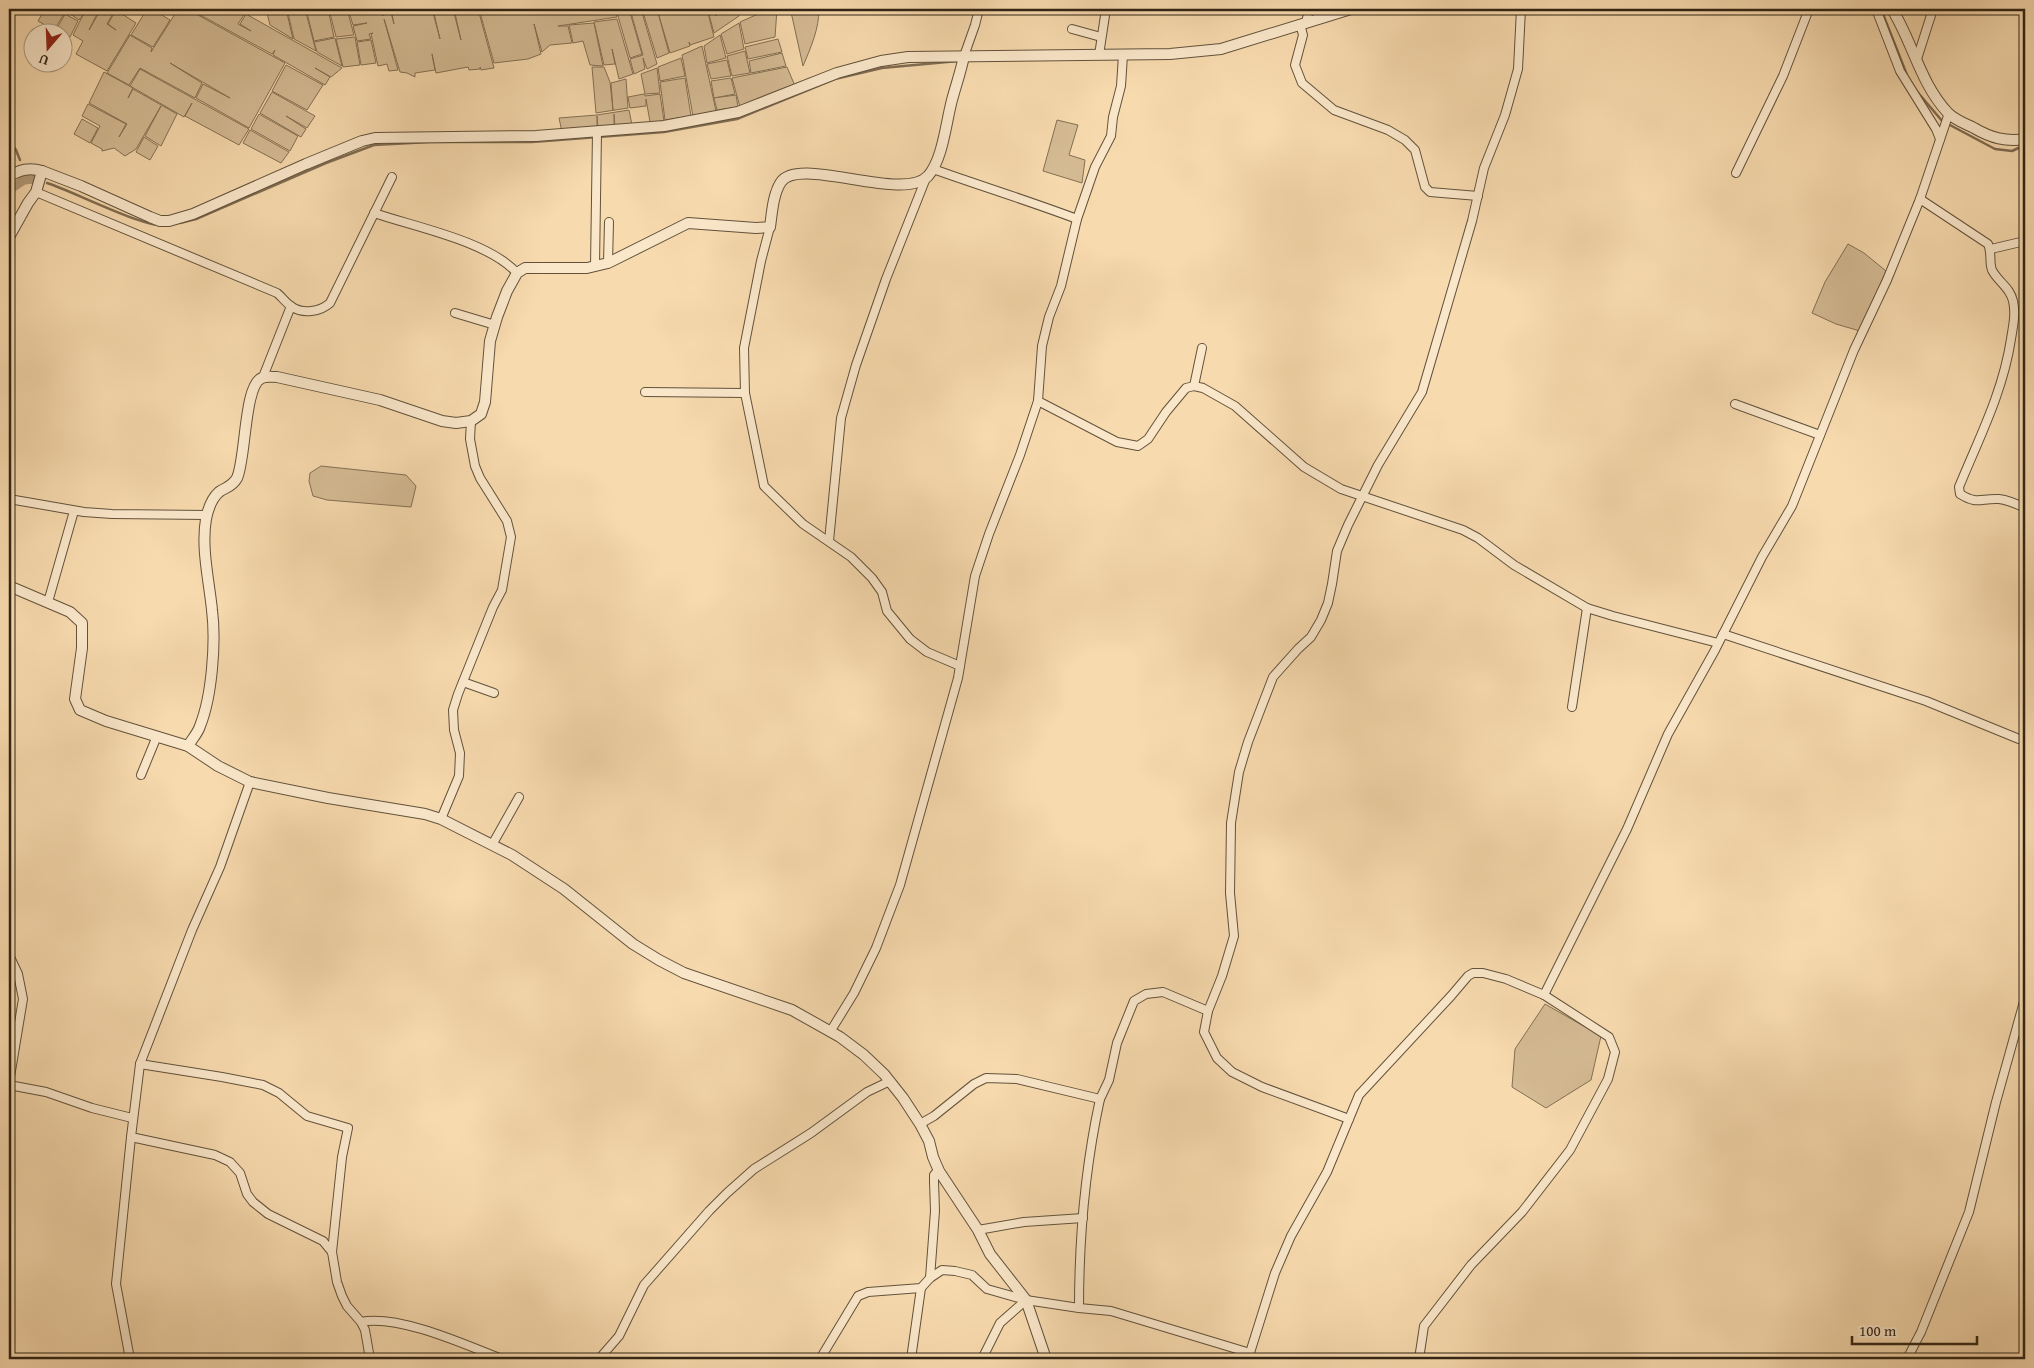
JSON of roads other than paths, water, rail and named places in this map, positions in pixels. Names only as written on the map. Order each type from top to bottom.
[{"type":"street","points":[[829,541],[841,418],[856,365],[886,279],[926,178],[933,169],[979,9]]},
{"type":"street","points":[[1099,55],[1106,9]]},
{"type":"street","points":[[1309,9],[1302,27],[1295,65],[1302,83],[1334,110],[1388,130],[1404,140],[1415,150],[1425,187],[1430,192],[1478,196]]},
{"type":"street","points":[[9,176],[24,169],[42,171],[160,221],[169,221],[193,214],[306,164],[369,139],[389,137],[597,136],[738,112],[836,73],[881,61],[908,57],[1099,55],[1123,58],[1221,49],[1302,27],[1351,9]]},
{"type":"street","points":[[1349,1119],[1262,1087],[1232,1072],[1217,1058],[1204,1032],[1208,1011],[1222,976],[1234,936],[1230,893],[1231,823],[1239,772],[1248,742],[1273,677],[1310,637],[1320,620],[1328,603],[1337,551],[1348,525],[1378,465],[1422,392],[1478,196],[1484,168],[1505,116],[1518,69],[1521,9]]},
{"type":"street","points":[[1736,173],[1783,76],[1809,9]]},
{"type":"street","points":[[1876,9],[1900,71],[1941,136]]},
{"type":"street","points":[[1892,9],[1918,59],[1923,76],[1947,116],[1991,138],[2025,139]]},
{"type":"street","points":[[1918,59],[1933,9]]},
{"type":"street","points":[[1072,29],[1101,37]]},
{"type":"street","points":[[830,1032],[862,978],[876,948],[900,885],[960,666],[975,576],[1038,402],[1042,346],[1049,317],[1060,286],[1077,219],[1095,167],[1111,136],[1121,86],[1123,58]]},
{"type":"street","points":[[1544,995],[1627,829],[1668,734],[1723,634],[1762,557],[1792,506],[1854,350],[1887,280],[1920,199],[1947,116]]},
{"type":"street","points":[[595,266],[597,136]]},
{"type":"street","points":[[933,169],[1027,200],[1077,219]]},
{"type":"street","points":[[9,238],[36,192],[42,171]]},
{"type":"street","points":[[926,178],[907,185],[827,175],[798,174],[785,178],[780,184],[761,260],[744,348],[745,393],[764,486],[803,524],[850,557],[872,578],[882,592],[887,611],[910,639],[927,652],[960,666]]},
{"type":"street","points":[[36,192],[277,293],[291,306],[303,311],[316,310],[326,307],[330,303],[392,177]]},
{"type":"street","points":[[1920,199],[1988,244],[1991,249],[1992,271],[2009,290],[2015,316],[2009,356],[1999,390],[1959,487],[1960,494],[1970,500],[1980,502],[2001,499],[2025,508]]},
{"type":"street","points":[[374,213],[474,246],[510,265],[517,273]]},
{"type":"street","points":[[608,263],[609,222]]},
{"type":"street","points":[[188,746],[200,728],[203,717],[214,646],[205,540],[207,515],[211,501],[220,492],[229,488],[236,480],[243,454],[252,388],[257,381],[263,377],[277,377],[380,400],[442,421],[456,423],[471,421],[481,414],[485,402],[490,341],[507,291],[517,273],[525,268],[587,268],[608,263],[688,223],[756,228],[770,227]]},
{"type":"street","points":[[1991,249],[2025,241]]},
{"type":"street","points":[[263,377],[291,306]]},
{"type":"street","points":[[455,313],[495,325]]},
{"type":"street","points":[[1194,386],[1202,348]]},
{"type":"street","points":[[1038,402],[1117,442],[1138,446],[1148,439],[1166,412],[1186,388],[1194,386],[1203,388],[1235,406],[1304,468],[1341,489],[1463,530],[1478,538],[1514,565],[1587,608],[1718,643]]},
{"type":"street","points":[[645,392],[745,393]]},
{"type":"street","points":[[1734,404],[1820,435]]},
{"type":"street","points":[[441,819],[459,776],[460,753],[454,730],[453,710],[493,607],[502,590],[511,537],[507,521],[480,478],[475,466],[470,440],[471,421]]},
{"type":"street","points":[[9,499],[74,511],[112,514],[207,515]]},
{"type":"street","points":[[48,602],[74,511]]},
{"type":"street","points":[[9,586],[70,612],[82,623],[82,648],[75,699],[80,710],[106,721],[188,746],[218,766],[250,782],[328,798],[425,814],[441,819],[512,855],[564,889],[633,944],[659,960],[684,972],[792,1010],[864,1055],[890,1081],[920,1124],[930,1141],[933,1157],[939,1169],[978,1230],[990,1254],[1026,1300],[1046,1359]]},
{"type":"street","points":[[1572,707],[1587,608]]},
{"type":"street","points":[[1723,634],[1926,701],[2018,739],[2025,739]]},
{"type":"street","points":[[463,682],[494,693]]},
{"type":"street","points":[[141,775],[157,736]]},
{"type":"street","points":[[130,1359],[116,1284],[132,1118],[140,1064],[192,930],[220,867],[250,782]]},
{"type":"street","points":[[492,844],[519,797]]},
{"type":"street","points":[[9,955],[18,974],[23,999],[9,1084],[46,1092],[92,1108],[132,1118]]},
{"type":"street","points":[[911,1359],[921,1288],[930,1278],[942,1270],[972,1275],[987,1289],[1026,1300],[1111,1311],[1134,1316],[1249,1356],[1275,1273],[1291,1236],[1327,1172],[1359,1096],[1452,996],[1468,976],[1483,973],[1506,979],[1544,995],[1609,1037],[1615,1052],[1608,1078],[1570,1150],[1522,1212],[1471,1265],[1424,1326],[1419,1359]]},
{"type":"street","points":[[1079,1308],[1083,1218],[1092,1134],[1100,1099],[1109,1080],[1117,1043],[1134,1002],[1146,994],[1163,992],[1208,1011]]},
{"type":"street","points":[[1907,1359],[1921,1332],[1969,1212],[1996,1102],[2025,998]]},
{"type":"street","points":[[140,1064],[222,1076],[263,1085],[279,1093],[307,1116],[348,1128],[342,1157],[332,1252],[337,1282],[346,1306],[361,1322],[365,1330],[370,1359]]},
{"type":"street","points":[[920,1124],[934,1116],[974,1084],[986,1078],[1017,1079],[1100,1099]]},
{"type":"street","points":[[599,1359],[619,1336],[644,1285],[709,1211],[754,1169],[811,1133],[867,1092],[890,1081]]},
{"type":"street","points":[[131,1137],[215,1155],[230,1162],[240,1173],[247,1194],[253,1202],[274,1217],[323,1241],[332,1252]]},
{"type":"street","points":[[930,1278],[934,1175],[939,1169]]},
{"type":"street","points":[[978,1230],[1024,1222],[1083,1218]]},
{"type":"street","points":[[820,1359],[858,1296],[868,1292],[921,1288]]},
{"type":"street","points":[[982,1359],[1000,1323],[1026,1300]]},
{"type":"street","points":[[361,1322],[377,1320],[426,1330],[502,1359]]},
{"type":"waterway","points":[[1881,9],[1907,75]]},
{"type":"waterway","points":[[180,223],[196,219],[326,163],[374,145],[430,142],[532,142],[664,132],[737,119],[835,79],[882,68],[958,61]]},
{"type":"waterway","points":[[1914,88],[1943,122]]},
{"type":"waterway","points":[[1948,124],[1995,149],[2012,151],[2025,145]]},
{"type":"waterway","points":[[9,140],[20,160]]},
{"type":"waterway","points":[[9,190],[24,180],[35,179]]},
{"type":"waterway","points":[[47,183],[129,217],[160,225],[169,225]]}]
